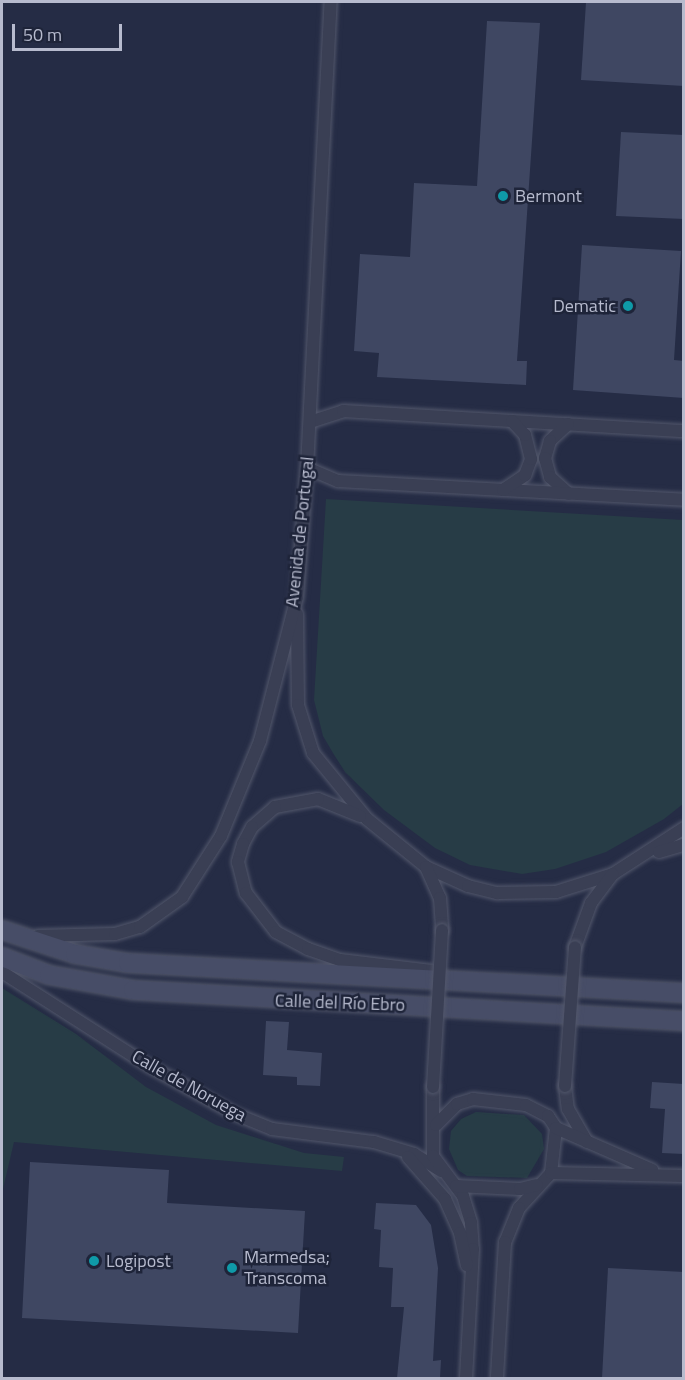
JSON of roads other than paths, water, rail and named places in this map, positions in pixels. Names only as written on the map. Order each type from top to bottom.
[{"type":"main road","name":"Calle del Río Ebro","points":[[7,933],[75,954],[128,963],[684,993]]},
{"type":"main road","name":"Calle del Río Ebro","points":[[2,957],[50,975],[133,990],[684,1021]]},
{"type":"street","name":"Avenida de Portugal","points":[[7,933],[115,934],[147,923],[182,897],[221,836],[246,781],[297,597],[310,422],[331,2]]},
{"type":"street","points":[[310,422],[343,411],[684,431]]},
{"type":"street","points":[[501,490],[525,475],[531,459],[525,435],[512,421]]},
{"type":"street","points":[[568,424],[550,441],[545,458],[550,477],[569,494]]},
{"type":"street","points":[[307,468],[338,481],[684,501]]},
{"type":"street","points":[[297,597],[295,677],[300,721],[321,766],[367,819],[426,867],[468,886],[527,894],[556,892],[613,874],[684,828]]},
{"type":"street","points":[[367,819],[333,803],[302,799],[275,807],[252,827],[238,862],[241,879],[252,906],[266,922],[289,940],[340,960],[535,984]]},
{"type":"street","points":[[644,856],[684,845]]},
{"type":"street","points":[[426,867],[440,898],[442,930],[433,1087],[436,1125],[433,1156],[441,1171],[456,1186],[471,1223],[471,1299],[466,1378]]},
{"type":"street","points":[[551,1173],[556,1127],[565,1086],[575,947],[591,903],[613,874]]},
{"type":"street","name":"Calle de Noruega","points":[[2,972],[149,1066],[235,1114],[272,1129],[374,1142],[414,1154],[441,1171]]},
{"type":"street","points":[[565,1086],[572,1118],[589,1144]]},
{"type":"street","points":[[436,1125],[457,1104],[473,1099],[526,1105],[548,1116],[556,1127],[589,1144],[664,1175]]},
{"type":"street","name":"Calle de Noruega","points":[[397,1149],[428,1176],[445,1199],[460,1233],[471,1299]]},
{"type":"street","points":[[497,1378],[505,1242],[519,1208],[537,1185],[551,1173],[684,1176]]},
{"type":"street","points":[[456,1186],[520,1189],[537,1185]]},
{"type":"place","name":"Bermont","points":[[503,196]]},
{"type":"place","name":"Dematic","points":[[628,306]]},
{"type":"place","name":"Logipost","points":[[94,1261]]},
{"type":"place","name":"Marmedsa; Transcoma","points":[[232,1268]]}]
